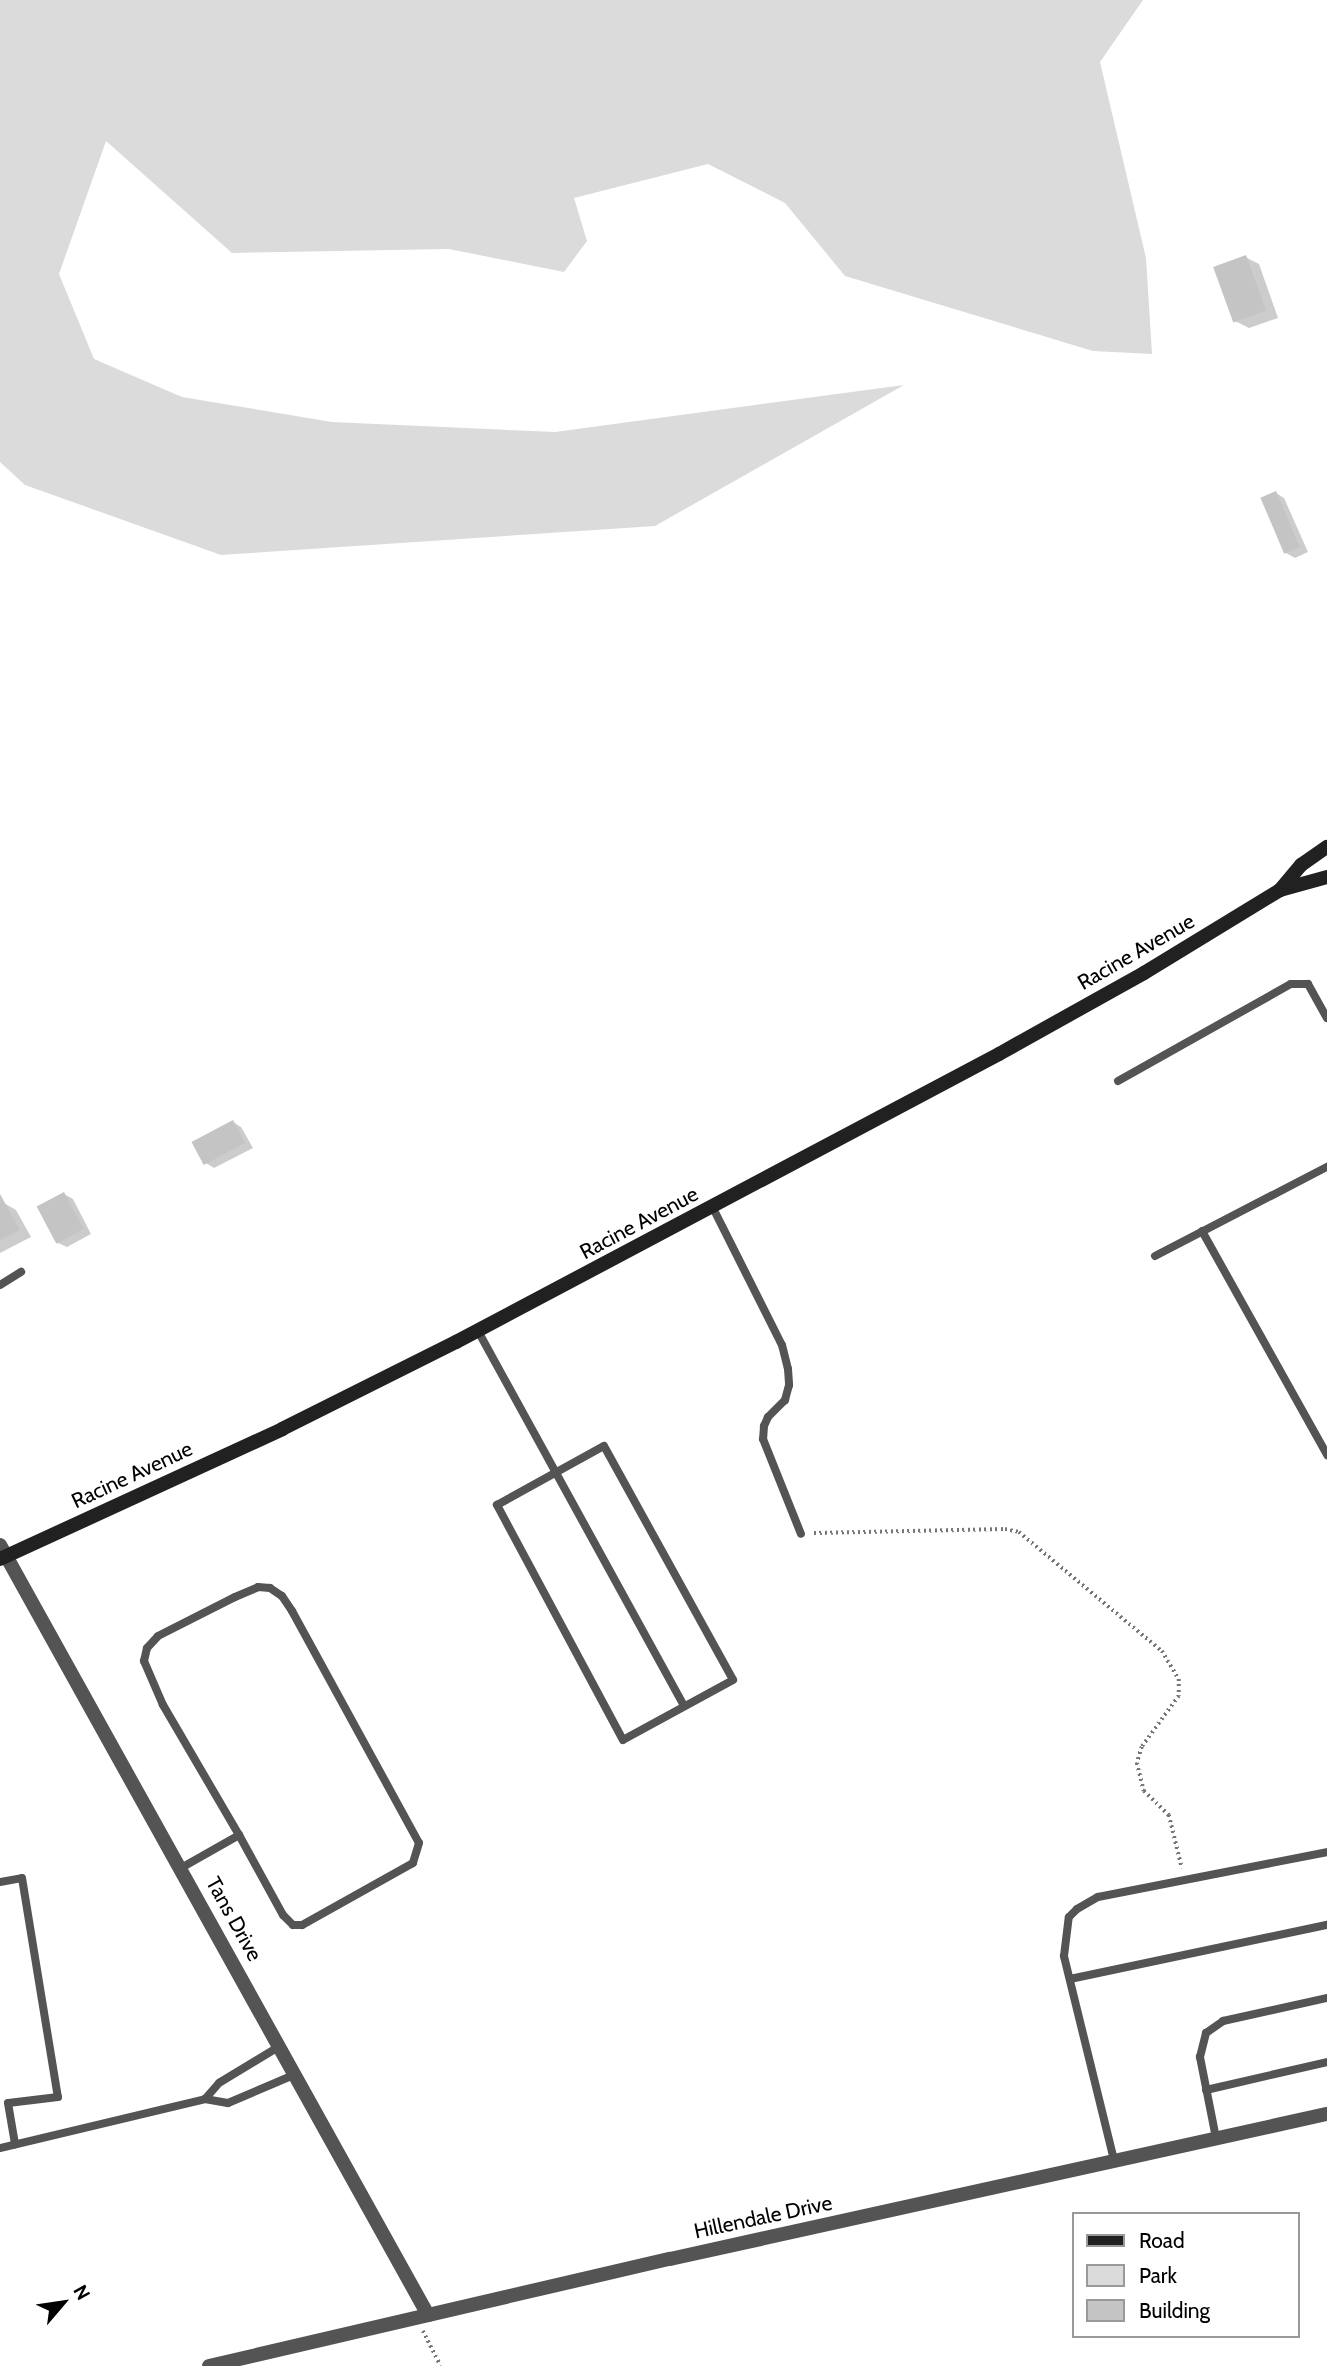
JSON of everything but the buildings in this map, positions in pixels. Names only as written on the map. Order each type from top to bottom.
[{"type":"main road","points":[[1280,890],[1301,865],[1327,847]]},
{"type":"main road","points":[[1280,890],[1327,877]]},
{"type":"main road","name":"Racine Avenue","points":[[2,1553],[282,1429],[478,1331],[999,1054],[1144,973],[1280,890]]},
{"type":"street","name":"Tans Drive","points":[[2,1553],[296,2074],[422,2317]]},
{"type":"street","name":"Hillendale Drive","points":[[209,2366],[1327,2114]]},
{"type":"lane","points":[[1118,1081],[1291,984],[1308,984],[1327,1018]]},
{"type":"lane","points":[[1155,1256],[1327,1167]]},
{"type":"lane","points":[[713,1208],[782,1345],[789,1385],[785,1401],[768,1417],[764,1426],[764,1439],[801,1534]]},
{"type":"lane","points":[[1202,1231],[1327,1455]]},
{"type":"lane","points":[[0,1285],[20,1272]]},
{"type":"lane","points":[[478,1331],[558,1472],[684,1706]]},
{"type":"lane","points":[[604,1446],[733,1680],[684,1706],[623,1740],[496,1505],[604,1446]]},
{"type":"lane","points":[[258,1587],[270,1588],[282,1596],[292,1611],[419,1843],[413,1863],[302,1925],[293,1925],[284,1915],[239,1835],[163,1705],[144,1661],[147,1648],[158,1636],[246,1592],[258,1587]]},
{"type":"lane","points":[[181,1868],[239,1835]]},
{"type":"lane","points":[[1114,2161],[1065,1956],[1069,1917],[1098,1897],[1327,1852]]},
{"type":"lane","points":[[0,1882],[22,1878],[58,2097],[8,2103],[15,2144]]},
{"type":"lane","points":[[1070,1979],[1327,1925]]},
{"type":"lane","points":[[1216,2138],[1200,2057],[1202,2042],[1211,2028],[1223,2021],[1327,1998]]},
{"type":"lane","points":[[205,2099],[219,2083],[280,2046]]},
{"type":"lane","points":[[1206,2090],[1327,2062]]},
{"type":"lane","points":[[0,2148],[205,2099],[228,2103],[296,2074]]},
{"type":"path","points":[[801,1534],[848,1530],[1005,1529],[1019,1532],[1162,1651],[1179,1679],[1179,1696],[1142,1747],[1138,1773],[1144,1791],[1169,1815],[1185,1880]]},
{"type":"path","points":[[422,2317],[442,2366]]},
{"type":"green space","points":[[0,0],[1143,0],[1100,62],[1146,258],[1152,354],[1093,351],[845,276],[785,203],[708,164],[574,198],[587,241],[564,272],[449,249],[232,253],[106,141],[59,274],[94,359],[182,397],[332,422],[555,432],[904,385],[655,526],[221,555],[25,485],[0,462]]}]
